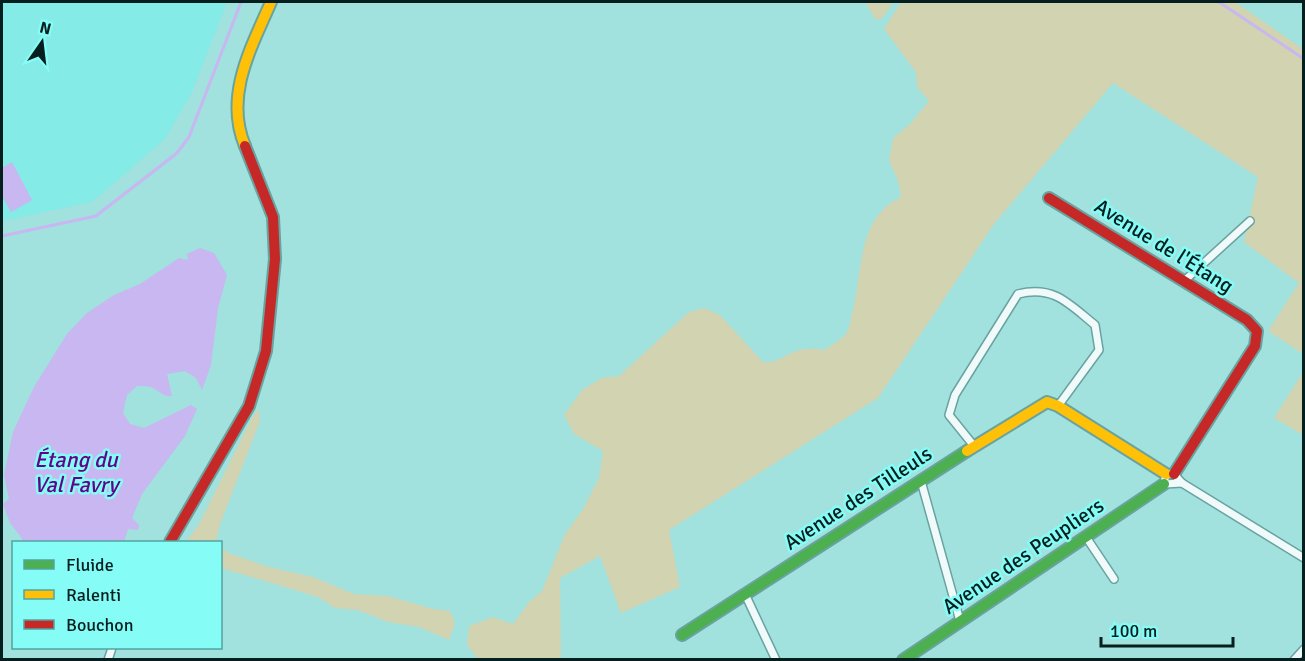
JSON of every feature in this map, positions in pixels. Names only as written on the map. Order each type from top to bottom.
[{"type":"street","points":[[171,541],[249,406],[266,351],[275,259],[273,217],[237,128],[237,96],[241,75],[271,2]]},
{"type":"street","name":"Avenue de l'Étang","points":[[1048,198],[1247,320],[1257,331],[1255,346],[1168,477]]},
{"type":"street","points":[[1183,282],[1250,220]]},
{"type":"street","points":[[974,446],[949,415],[955,395],[1018,294],[1032,291],[1061,297],[1095,325],[1099,350],[1058,406],[1168,477],[1182,483],[1304,558]]},
{"type":"street","name":"Avenue des Tilleuls","points":[[682,634],[1040,404],[1047,402],[1058,406]]},
{"type":"street","points":[[1168,477],[1182,483]]},
{"type":"street","name":"Avenue des Peupliers","points":[[903,660],[1086,537],[1168,477]]},
{"type":"street","points":[[921,481],[960,621]]},
{"type":"street","points":[[1086,537],[1114,579]]},
{"type":"street","points":[[745,594],[776,660]]},
{"type":"street","points":[[1294,660],[1304,650]]},
{"type":"shaded area","points":[[2,2],[227,2],[191,94],[165,139],[92,202],[2,221]]},
{"type":"green space","points":[[865,2],[891,2],[891,6],[882,18],[876,20]]},
{"type":"green space","points":[[901,2],[1235,2],[1303,49],[1303,354],[1268,331],[1299,283],[1244,242],[1258,177],[1113,83],[994,224],[878,398],[669,530],[680,587],[621,613],[600,556],[560,578],[561,659],[478,659],[467,645],[469,626],[493,617],[513,624],[529,602],[542,591],[565,534],[583,509],[599,478],[603,451],[574,434],[564,415],[582,390],[602,378],[619,376],[689,312],[704,308],[720,315],[763,362],[778,360],[800,350],[825,350],[847,332],[869,231],[876,218],[887,206],[901,197],[898,181],[889,160],[893,138],[910,124],[929,101],[917,87],[916,72],[884,29]]},
{"type":"green space","points":[[1303,372],[1303,435],[1274,418]]},
{"type":"green space","points":[[259,409],[260,421],[220,524],[216,541],[187,541],[199,524],[253,416]]},
{"type":"green space","points":[[222,548],[228,553],[269,567],[313,577],[354,594],[388,596],[433,609],[450,611],[455,623],[449,640],[419,627],[388,622],[358,610],[335,608],[318,597],[222,568]]},
{"type":"water","points":[[12,162],[32,200],[11,212],[2,196],[2,168]]},
{"type":"water","name":"Étang du Val Favry","points":[[200,248],[214,253],[227,275],[218,308],[211,365],[202,390],[196,378],[185,371],[167,374],[172,396],[164,395],[145,386],[137,386],[127,395],[123,413],[130,424],[144,428],[191,405],[197,409],[185,436],[142,494],[132,518],[139,525],[138,530],[128,529],[124,541],[23,541],[10,523],[3,504],[9,499],[4,475],[13,432],[34,387],[67,334],[87,313],[114,295],[140,284],[179,258],[188,260],[187,254]]},
{"type":"waterway","points":[[2,236],[96,216],[177,153],[189,137],[241,2]]},
{"type":"waterway","points":[[1219,2],[1304,59]]},
{"type":"traffic: fast","points":[[682,635],[967,451]]},
{"type":"traffic: fast","points":[[903,660],[1164,484]]},
{"type":"traffic: slow","points":[[245,146],[239,127],[237,109],[239,91],[248,55],[271,2]]},
{"type":"traffic: slow","points":[[967,451],[1047,402],[1058,406],[1166,474]]},
{"type":"traffic: jam","points":[[171,541],[249,406],[266,351],[275,259],[273,217],[245,146]]},
{"type":"traffic: jam","points":[[1049,198],[1247,320],[1257,331],[1255,346],[1174,474]]}]
